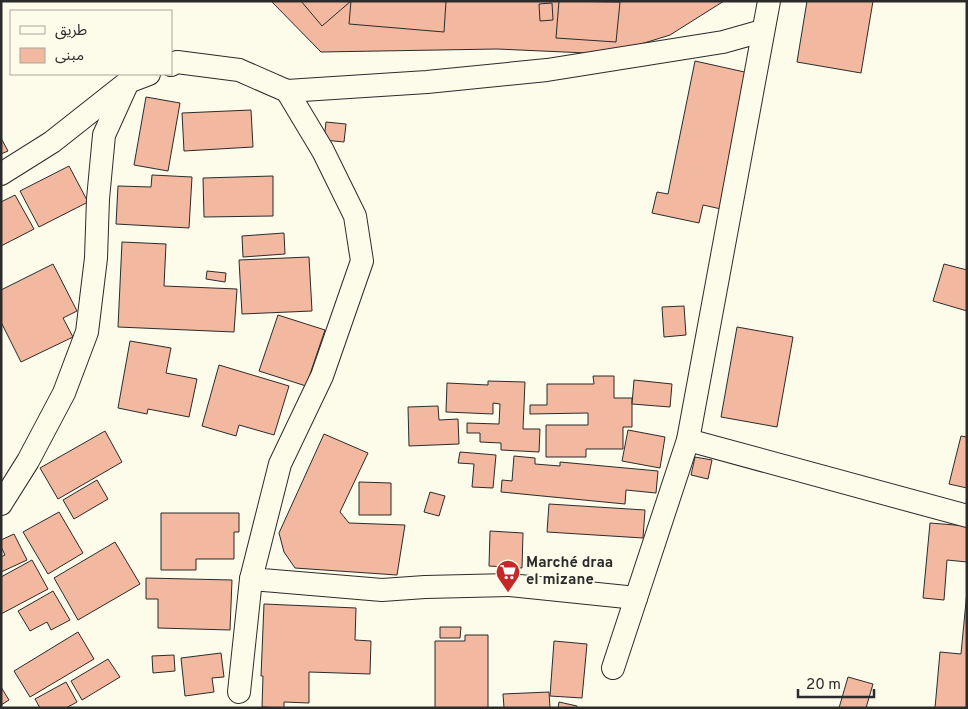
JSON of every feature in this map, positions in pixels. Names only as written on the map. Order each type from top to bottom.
[{"type":"street","points":[[613,668],[688,440],[769,1]]},
{"type":"street","points":[[172,64],[177,62],[239,70],[287,91],[427,82],[547,70],[723,42],[762,31]]},
{"type":"street","points":[[1,174],[52,142],[128,82],[146,75]]},
{"type":"street","points":[[1,504],[28,461],[64,393],[87,332],[95,266],[98,200],[104,135],[128,82]]},
{"type":"street","points":[[239,692],[251,580],[280,464],[322,376],[362,261],[355,216],[323,151],[287,91]]},
{"type":"street","points":[[688,440],[967,516]]},
{"type":"street","points":[[251,580],[382,590],[425,587],[510,586],[636,598]]},
{"type":"building","points":[[271,1],[724,1],[670,35],[609,54],[497,49],[321,52]]},
{"type":"building","points":[[301,1],[351,1],[322,26]]},
{"type":"building","points":[[351,1],[446,1],[444,32],[349,24]]},
{"type":"building","points":[[559,1],[620,2],[616,42],[556,38]]},
{"type":"building","points":[[807,1],[873,1],[861,73],[797,62]]},
{"type":"building","points":[[552,3],[553,20],[540,21],[539,4]]},
{"type":"building","points":[[695,61],[749,73],[721,209],[703,205],[699,223],[652,213],[657,192],[668,194]]},
{"type":"building","points":[[146,97],[180,103],[168,171],[134,165]]},
{"type":"building","points":[[251,110],[253,147],[184,151],[182,113]]},
{"type":"building","points":[[326,122],[346,124],[344,142],[324,140]]},
{"type":"building","points":[[1,138],[8,151],[1,154]]},
{"type":"building","points":[[69,166],[88,202],[39,227],[20,191]]},
{"type":"building","points":[[152,175],[192,177],[189,228],[116,224],[118,186],[151,187]]},
{"type":"building","points":[[273,176],[273,216],[204,217],[203,178]]},
{"type":"building","points":[[15,195],[34,229],[1,246],[1,202]]},
{"type":"building","points":[[284,233],[285,254],[243,257],[242,236]]},
{"type":"building","points":[[122,242],[166,244],[164,286],[237,289],[234,332],[118,327]]},
{"type":"building","points":[[309,257],[312,311],[242,314],[239,260]]},
{"type":"building","points":[[53,264],[77,311],[63,318],[73,337],[21,362],[1,322],[1,290]]},
{"type":"building","points":[[944,264],[967,270],[967,311],[933,301]]},
{"type":"building","points":[[207,271],[226,273],[225,282],[206,279]]},
{"type":"building","points":[[684,306],[686,335],[664,337],[662,307]]},
{"type":"building","points":[[278,315],[325,330],[306,386],[259,371]]},
{"type":"building","points":[[737,327],[793,337],[777,427],[721,417]]},
{"type":"building","points":[[130,341],[171,348],[166,373],[197,379],[189,417],[148,409],[147,414],[118,408]]},
{"type":"building","points":[[219,365],[289,386],[274,435],[239,425],[236,436],[202,426]]},
{"type":"building","points":[[593,376],[614,376],[614,398],[632,398],[632,427],[623,427],[623,449],[586,449],[586,457],[546,457],[546,425],[588,425],[588,413],[530,414],[530,405],[547,405],[547,384],[594,384]]},
{"type":"building","points":[[634,380],[672,384],[670,407],[632,404]]},
{"type":"building","points":[[488,381],[525,382],[523,429],[540,429],[539,452],[501,450],[501,443],[480,442],[480,433],[467,433],[467,423],[499,424],[500,404],[493,403],[493,414],[446,412],[447,383],[488,385]]},
{"type":"building","points":[[438,406],[439,420],[458,419],[459,444],[409,446],[408,407]]},
{"type":"building","points":[[628,430],[665,437],[660,468],[622,461]]},
{"type":"building","points":[[105,431],[122,462],[58,499],[40,468]]},
{"type":"building","points":[[324,434],[368,453],[340,512],[349,523],[405,525],[397,575],[295,568],[284,552],[279,533]]},
{"type":"building","points":[[961,436],[967,437],[967,488],[949,484]]},
{"type":"building","points":[[460,452],[496,455],[493,488],[472,487],[474,464],[458,463]]},
{"type":"building","points":[[514,456],[535,458],[535,464],[560,466],[560,462],[658,471],[656,493],[626,490],[625,504],[501,492],[502,480],[512,481]]},
{"type":"building","points":[[695,457],[712,460],[708,479],[691,475]]},
{"type":"building","points":[[97,480],[108,499],[74,519],[63,500]]},
{"type":"building","points":[[359,482],[391,483],[391,515],[359,515]]},
{"type":"building","points":[[430,492],[445,496],[439,516],[424,512]]},
{"type":"building","points":[[549,504],[645,510],[643,538],[547,532]]},
{"type":"building","points":[[59,512],[83,553],[48,574],[23,532]]},
{"type":"building","points":[[161,513],[239,513],[239,532],[234,532],[234,559],[196,559],[196,570],[161,570]]},
{"type":"building","points":[[930,523],[967,526],[967,562],[947,560],[944,600],[923,598]]},
{"type":"building","points":[[490,531],[523,533],[522,568],[489,566]]},
{"type":"building","points":[[14,534],[27,560],[1,572],[1,557],[5,555],[1,547],[1,540]]},
{"type":"building","points":[[115,542],[140,584],[78,620],[54,578]]},
{"type":"building","points":[[32,560],[48,589],[1,614],[1,577]]},
{"type":"building","points":[[146,578],[232,580],[230,630],[158,628],[158,599],[146,599]]},
{"type":"building","points":[[53,591],[70,620],[51,630],[47,622],[30,631],[18,611]]},
{"type":"building","points":[[967,591],[967,708],[935,708],[940,652],[961,654]]},
{"type":"building","points":[[264,604],[356,608],[355,640],[371,641],[370,674],[309,672],[309,703],[284,702],[284,708],[262,707],[263,676],[261,676]]},
{"type":"building","points":[[440,627],[461,627],[460,638],[440,638]]},
{"type":"building","points":[[78,632],[94,659],[30,697],[14,671]]},
{"type":"building","points":[[465,635],[488,635],[488,708],[435,708],[435,641],[465,641]]},
{"type":"building","points":[[554,641],[587,644],[582,698],[550,696]]},
{"type":"building","points":[[221,653],[224,677],[212,678],[214,692],[185,696],[181,658]]},
{"type":"building","points":[[174,655],[175,671],[153,673],[152,656]]},
{"type":"building","points":[[108,659],[120,677],[82,700],[71,681]]},
{"type":"building","points":[[848,677],[873,684],[866,708],[839,708]]},
{"type":"building","points":[[66,682],[77,702],[66,708],[40,708],[35,699]]},
{"type":"building","points":[[1,687],[9,700],[1,705]]},
{"type":"building","points":[[549,692],[550,708],[504,708],[503,694]]},
{"type":"building","points":[[559,702],[577,706],[577,708],[558,708]]},
{"type":"place","name":"Marché draa el mizane","points":[[508,593]]}]
